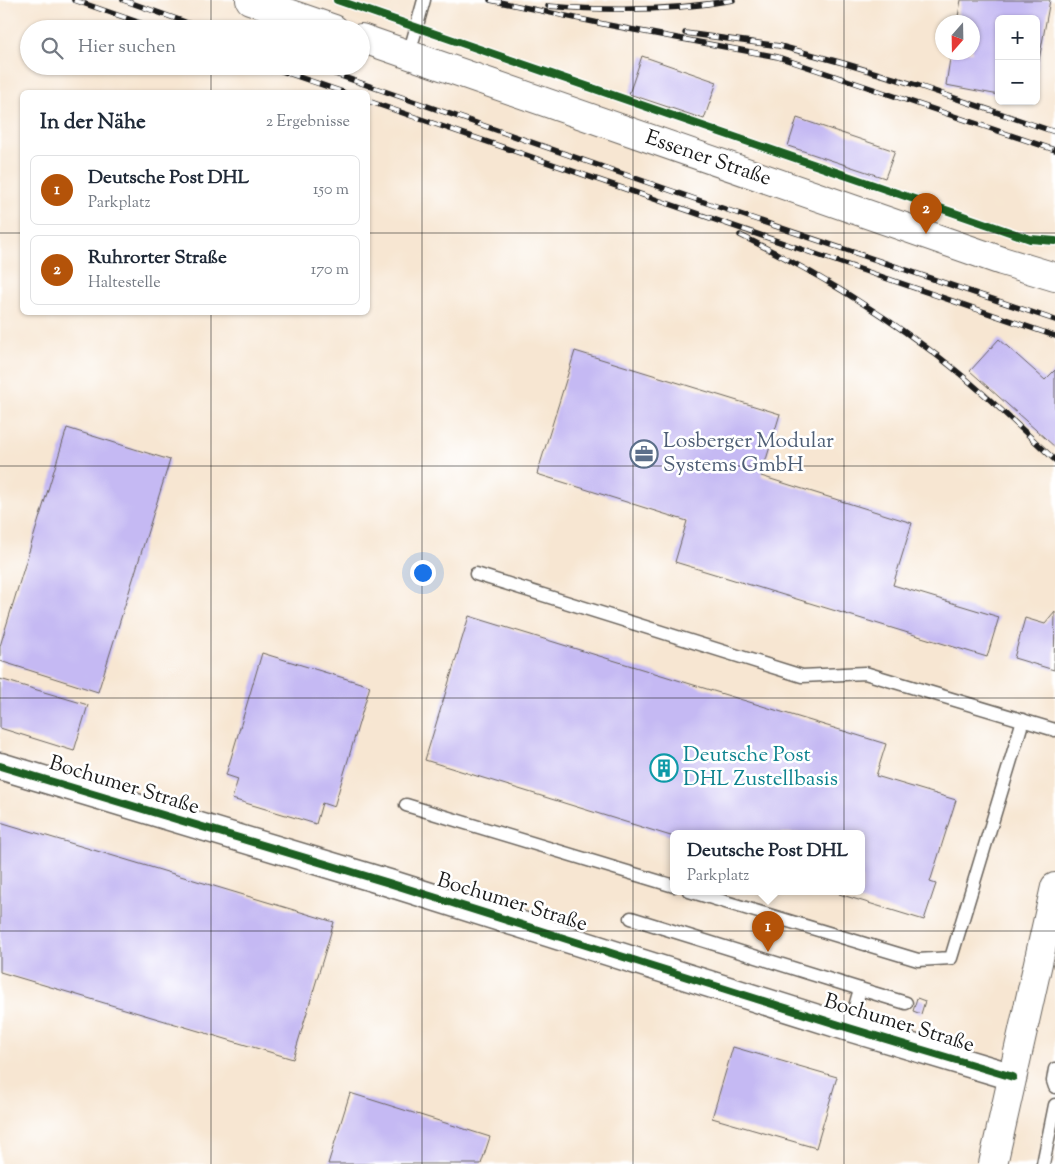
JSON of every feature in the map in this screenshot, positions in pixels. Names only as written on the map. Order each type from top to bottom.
[{"type":"street","points":[[250,0],[308,20]]},
{"type":"street","name":"Essener Straße","points":[[370,41],[1055,277]]},
{"type":"street","name":"Bochumer Straße","points":[[0,766],[398,886],[848,1028],[1013,1077]]},
{"type":"street","points":[[994,1164],[1055,887]]},
{"type":"lane","points":[[409,54],[424,0]]},
{"type":"lane","points":[[476,574],[802,676],[864,673],[1055,730]]},
{"type":"lane","points":[[702,895],[918,960],[951,958],[1023,720]]},
{"type":"lane","points":[[406,805],[670,885]]},
{"type":"lane","points":[[631,918],[906,1003]]},
{"type":"lane","points":[[848,1028],[860,989]]},
{"type":"lane","points":[[1055,1069],[1053,1081],[1055,1087]]},
{"type":"lane","points":[[1043,1164],[1055,1105]]},
{"type":"building","points":[[961,0],[1050,0],[1040,55],[1040,15],[995,15],[995,94],[946,85],[950,60],[980,60],[980,15],[958,15]]},
{"type":"building","points":[[642,56],[717,82],[704,119],[629,94]]},
{"type":"building","points":[[797,118],[895,151],[885,178],[788,146]]},
{"type":"building","points":[[999,339],[1045,380],[1055,370],[1055,447],[970,371]]},
{"type":"building","points":[[575,351],[780,414],[761,476],[912,523],[893,585],[999,617],[987,657],[675,562],[687,521],[537,474]]},
{"type":"building","points":[[67,428],[170,460],[98,692],[0,661],[0,646]]},
{"type":"building","points":[[1055,612],[1054,670],[1014,658],[1025,618],[1045,624]]},
{"type":"building","name":"Deutsche Post DHL Zustellbasis","points":[[469,616],[886,744],[876,776],[956,800],[930,882],[936,884],[924,920],[842,895],[865,895],[865,830],[670,830],[670,836],[425,760]]},
{"type":"building","points":[[262,653],[370,686],[334,807],[322,803],[316,824],[232,799],[238,779],[226,775]]},
{"type":"building","points":[[0,679],[88,705],[74,751],[0,728]]},
{"type":"building","points":[[0,822],[334,922],[293,1059],[0,972]]},
{"type":"building","points":[[917,998],[925,1001],[921,1014],[913,1011]]},
{"type":"building","points":[[733,1047],[837,1077],[816,1148],[712,1118]]},
{"type":"building","points":[[350,1093],[490,1137],[481,1164],[328,1164]]},
{"type":"railway","points":[[74,0],[132,20]]},
{"type":"railway","points":[[123,0],[180,20]]},
{"type":"railway","points":[[490,0],[608,25],[778,57],[1055,150]]},
{"type":"railway","points":[[548,6],[594,9],[641,9],[710,4],[733,0]]},
{"type":"railway","points":[[685,33],[780,46],[919,86],[1055,132]]},
{"type":"railway","points":[[293,75],[337,90]]},
{"type":"railway","points":[[338,75],[698,200],[1055,320]]},
{"type":"railway","points":[[370,102],[1055,336]]},
{"type":"railway","points":[[740,235],[788,259],[901,329],[974,386],[1055,460]]},
{"type":"cycle path","points":[[337,0],[1030,239],[1055,241]]},
{"type":"cycle path","points":[[0,766],[389,883],[849,1028],[1013,1077]]},
{"type":"place","name":"Ruhrorter Straße","points":[[926,234]]},
{"type":"place","name":"Losberger Modular Systems GmbH","points":[[644,454]]},
{"type":"place","name":"Deutsche Post DHL Zustellbasis","points":[[664,768]]},
{"type":"place","name":"Deutsche Post DHL","points":[[768,952]]}]
